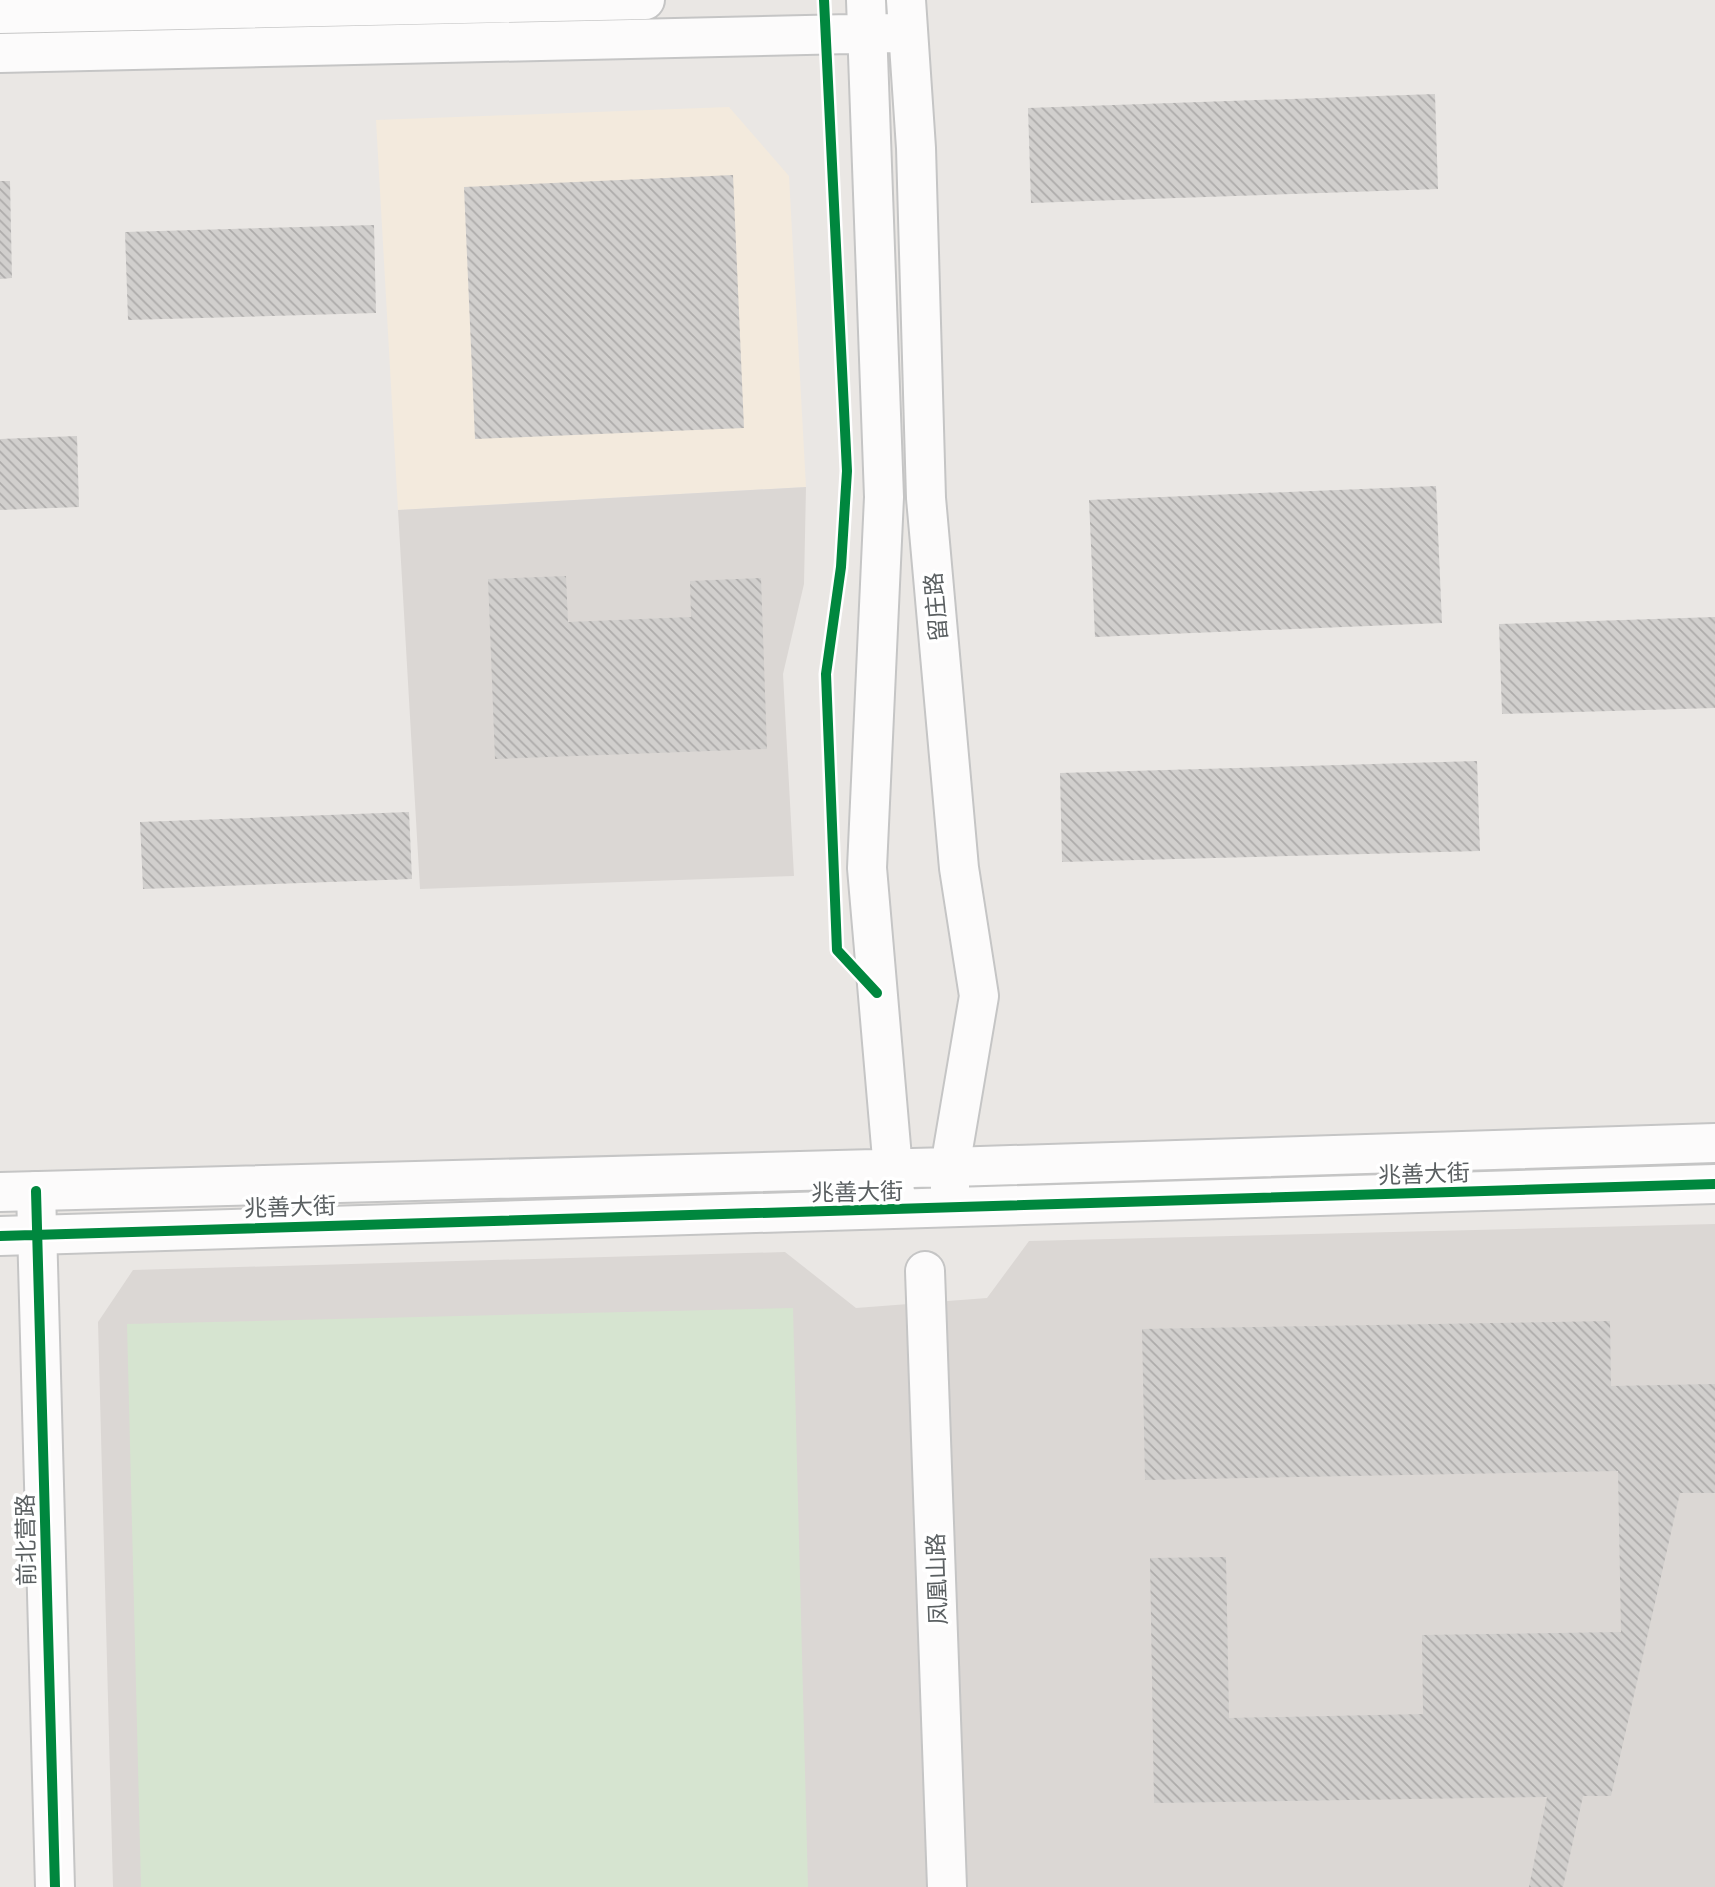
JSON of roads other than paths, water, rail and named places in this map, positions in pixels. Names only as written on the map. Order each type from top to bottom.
[{"type":"main road","points":[[0,14],[645,0]]},
{"type":"main road","points":[[0,53],[907,16]]},
{"type":"main road","name":"留庄路","points":[[907,16],[916,148],[926,498],[959,868],[979,996],[950,1167],[949,1209]]},
{"type":"main road","points":[[866,17],[884,497],[867,868],[891,1169],[899,1210]]},
{"type":"main road","name":"兆善大街","points":[[18,1192],[891,1169],[1715,1143]]},
{"type":"main road","name":"兆善大街","points":[[0,1236],[1715,1184]]},
{"type":"main road","name":"前北营路","points":[[18,1192],[38,1234],[55,1887]]},
{"type":"main road","name":"凤凰山路","points":[[925,1270],[947,1887]]}]
